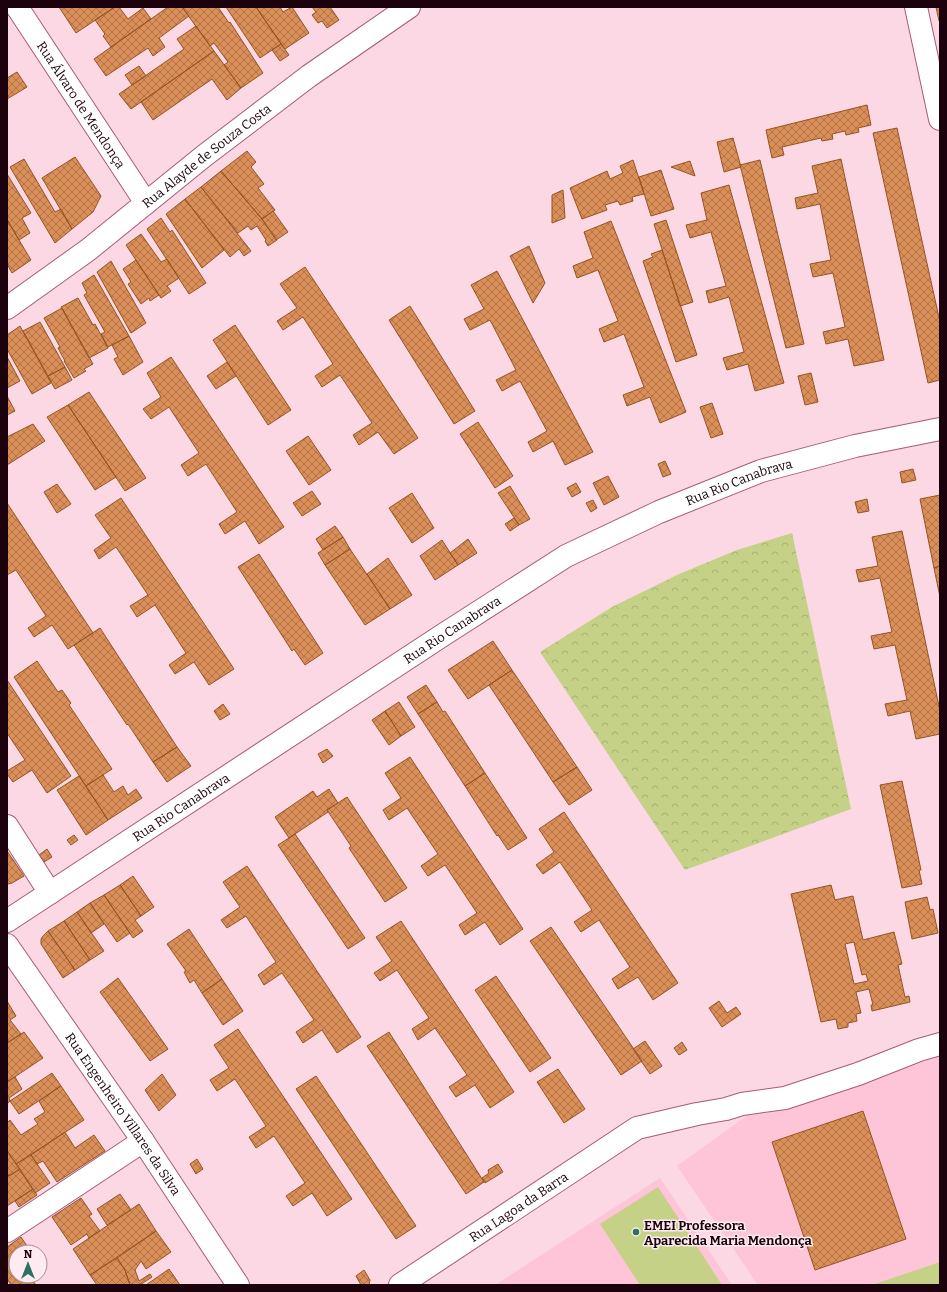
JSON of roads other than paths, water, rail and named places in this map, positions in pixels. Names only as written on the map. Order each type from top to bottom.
[{"type":"street","name":"Rua Álvaro de Mendonça","points":[[17,7],[146,203]]},
{"type":"street","name":"Rua Alayde de Souza Costa","points":[[7,308],[88,250],[204,156],[309,76],[409,7]]},
{"type":"street","points":[[916,7],[940,119]]},
{"type":"street","name":"Rua Rio Canabrava","points":[[7,921],[439,637],[566,556],[659,512],[761,471],[855,446],[940,429]]},
{"type":"street","points":[[7,826],[50,892]]},
{"type":"street","name":"Rua Engenheiro Villares da Silva","points":[[7,945],[143,1141],[238,1285]]},
{"type":"street","name":"Rua Lagoa da Barra","points":[[400,1285],[637,1128],[726,1109],[742,1104],[785,1098],[858,1074],[919,1050],[940,1044]]},
{"type":"street","points":[[7,1231],[143,1141]]},
{"type":"place","name":"EMEI Professora Aparecida Maria Mendonça","points":[[636,1232]]}]
